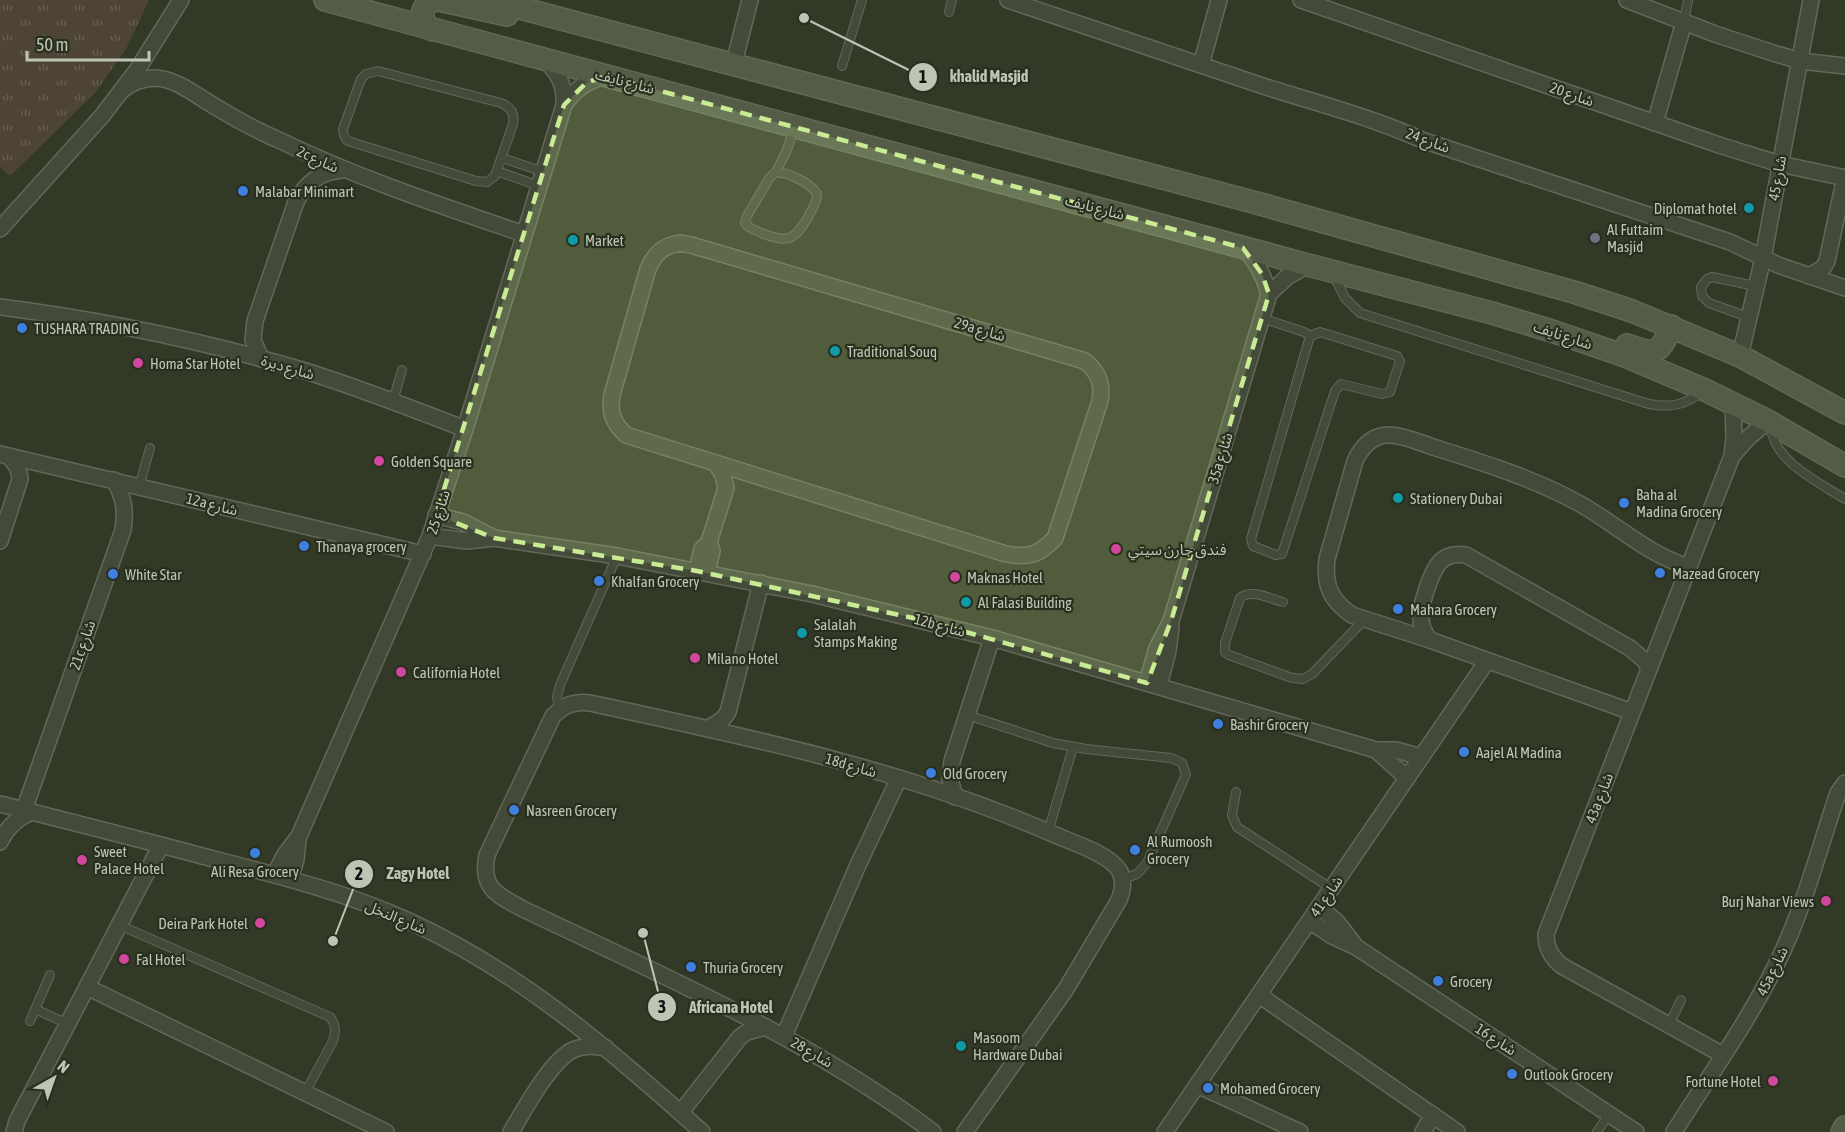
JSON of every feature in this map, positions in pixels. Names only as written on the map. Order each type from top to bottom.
[{"type":"main road","name":"شارع نايف","points":[[325,0],[1552,331],[1625,356],[1705,390],[1770,422],[1845,466]]},
{"type":"main road","points":[[432,30],[426,26],[422,13],[430,2],[437,0],[510,16],[546,15]]},
{"type":"main road","points":[[490,0],[1287,211],[1577,293],[1671,326],[1740,356],[1845,413]]},
{"type":"main road","points":[[1552,331],[1568,326],[1652,352],[1662,347],[1671,326]]},
{"type":"main road","points":[[1814,446],[1845,456]]},
{"type":"main road","points":[[1842,1132],[1845,1126]]},
{"type":"street","points":[[0,229],[121,91],[150,52],[182,0]]},
{"type":"street","points":[[734,63],[750,0]]},
{"type":"street","name":"شارع 24","points":[[1008,0],[1400,130],[1422,140],[1730,243],[1762,258],[1845,288]]},
{"type":"street","points":[[1201,65],[1219,0]]},
{"type":"street","name":"شارع 20","points":[[1301,0],[1780,164],[1845,177]]},
{"type":"street","points":[[1627,0],[1800,61],[1845,66]]},
{"type":"street","name":"شارع 45","points":[[1740,356],[1762,258],[1811,0]]},
{"type":"street","points":[[1656,123],[1684,22]]},
{"type":"street","name":"شارع 25","points":[[282,876],[296,860],[299,836],[423,554],[465,429],[564,105],[564,95],[558,75],[544,60]]},
{"type":"street","name":"شارع 25","points":[[564,105],[586,83],[605,76]]},
{"type":"street","name":"2c شارع","points":[[121,91],[141,80],[165,79],[249,126],[343,170],[407,195],[525,234]]},
{"type":"street","points":[[261,358],[253,340],[255,321],[296,202],[307,185],[315,178],[323,173],[343,170]]},
{"type":"street","points":[[1809,276],[1823,268],[1827,261],[1845,177]]},
{"type":"street","name":"29a شارع","points":[[680,243],[691,245],[1075,357],[1085,361],[1100,379],[1102,390],[1100,401],[1060,525],[1055,538],[1046,548],[1034,555],[1020,557],[1006,554],[747,474],[626,435],[618,428],[612,417],[610,406],[612,395],[648,269],[652,259],[669,245],[680,243]]},
{"type":"street","points":[[1243,248],[1251,255],[1262,274],[1269,294],[1287,277],[1308,265]]},
{"type":"street","name":"35a شارع","points":[[1153,685],[1157,648],[1171,621],[1269,294]]},
{"type":"street","name":"شارع ديرة","points":[[0,307],[107,323],[261,358],[393,401],[465,429]]},
{"type":"street","name":"43a شارع","points":[[1723,1055],[1562,966],[1549,952],[1546,934],[1732,456],[1733,403]]},
{"type":"street","name":"43a شارع","points":[[1732,456],[1749,437],[1770,422]]},
{"type":"street","points":[[1632,711],[1352,615],[1341,607],[1327,585],[1325,572],[1355,460],[1367,442],[1377,437],[1399,436],[1524,477],[1554,490],[1609,522],[1660,556],[1689,567]]},
{"type":"street","points":[[0,541],[20,479],[15,463],[4,456]]},
{"type":"street","name":"12a شارع","points":[[4,456],[423,554]]},
{"type":"street","points":[[702,572],[700,553],[709,542],[726,488],[723,475],[716,464]]},
{"type":"street","points":[[726,488],[747,474]]},
{"type":"street","name":"21c شارع","points":[[28,811],[123,530],[125,504],[114,480]]},
{"type":"street","name":"12b شارع","points":[[436,515],[463,522],[494,538]]},
{"type":"street","name":"12b شارع","points":[[430,536],[466,541],[494,538],[617,556],[761,583],[992,638],[1376,750],[1396,750],[1421,757]]},
{"type":"street","points":[[1430,640],[1423,629],[1421,612],[1436,567],[1441,560],[1449,556],[1466,555],[1630,648],[1644,660],[1649,668]]},
{"type":"street","points":[[709,728],[723,719],[731,704],[761,583]]},
{"type":"street","points":[[1397,629],[1410,623],[1421,612]]},
{"type":"street","points":[[955,797],[950,770],[992,638]]},
{"type":"street","name":"شارع 41","points":[[1166,1132],[1487,661]]},
{"type":"street","name":"18d شارع","points":[[560,709],[579,702],[590,703],[709,728],[899,778],[1048,832],[1112,862],[1123,879]]},
{"type":"street","name":"شارع 28","points":[[560,709],[554,716],[487,855],[486,878],[491,888],[499,897],[784,1036],[848,1073],[933,1132]]},
{"type":"street","name":"12b شارع","points":[[1376,750],[1407,778]]},
{"type":"street","points":[[784,1036],[858,865],[899,778]]},
{"type":"street","name":"45a شارع","points":[[1674,1132],[1762,993],[1793,927],[1841,788]]},
{"type":"street","name":"شارع النخل","points":[[0,804],[282,876],[385,910],[446,939],[536,994],[606,1048],[702,1132]]},
{"type":"street","points":[[2,839],[15,821],[28,811]]},
{"type":"street","points":[[0,812],[4,826],[2,839]]},
{"type":"street","points":[[14,1132],[17,1121],[160,845]]},
{"type":"street","points":[[965,1132],[1066,989],[1119,900],[1123,890],[1123,879]]},
{"type":"street","name":"شارع 16","points":[[1319,907],[1337,922],[1356,947]]},
{"type":"street","name":"شارع 16","points":[[1310,921],[1332,936],[1356,947],[1636,1132]]},
{"type":"street","points":[[87,987],[386,1132]]},
{"type":"street","points":[[1259,995],[1458,1132]]},
{"type":"street","points":[[726,1006],[733,1024],[733,1044]]},
{"type":"street","points":[[681,1112],[733,1044],[747,1032],[766,1027]]},
{"type":"street","points":[[511,1132],[536,1091],[562,1057],[583,1047],[606,1048]]},
{"type":"street","points":[[1197,1085],[1300,1132]]},
{"type":"street","points":[[1423,1132],[1433,1115]]},
{"type":"lane","points":[[842,66],[861,0]]},
{"type":"lane","points":[[949,12],[952,0]]},
{"type":"lane","points":[[1684,22],[1688,0]]},
{"type":"lane","points":[[378,71],[506,105],[510,108],[514,119],[497,171],[491,180],[476,182],[348,141],[343,129],[361,79],[366,74],[378,71]]},
{"type":"lane","points":[[776,172],[812,187],[817,194],[815,203],[799,233],[788,239],[774,238],[749,228],[745,223],[770,177],[776,172],[795,126]]},
{"type":"lane","points":[[502,158],[541,179]]},
{"type":"lane","points":[[497,171],[541,179]]},
{"type":"lane","points":[[1333,272],[1340,289],[1352,306],[1360,313],[1380,320],[1649,404],[1664,407],[1679,405],[1705,390]]},
{"type":"lane","points":[[1748,317],[1709,303],[1702,296],[1701,286],[1712,277],[1755,286]]},
{"type":"lane","points":[[1262,318],[1310,336]]},
{"type":"lane","points":[[1320,333],[1397,356],[1400,361],[1390,392],[1382,394],[1341,384],[1335,391],[1282,554],[1276,555],[1253,546],[1251,539],[1310,336],[1320,333]]},
{"type":"lane","points":[[393,401],[402,370]]},
{"type":"lane","points":[[1770,422],[1773,440],[1786,459],[1845,499]]},
{"type":"lane","points":[[139,487],[150,448]]},
{"type":"lane","points":[[560,709],[557,697],[560,685],[617,556]]},
{"type":"lane","points":[[1282,602],[1253,593],[1240,598],[1225,643],[1228,655],[1292,678],[1303,679],[1312,674],[1365,619]]},
{"type":"lane","points":[[967,715],[1032,738],[1073,747],[1176,759],[1182,762],[1186,774],[1147,862],[1137,874],[1123,879]]},
{"type":"lane","points":[[1048,832],[1073,747]]},
{"type":"lane","points":[[1236,792],[1232,815],[1237,827],[1332,889]]},
{"type":"lane","points":[[119,925],[330,1017],[335,1024],[336,1032],[305,1093]]},
{"type":"lane","points":[[30,1021],[50,975]]},
{"type":"lane","points":[[1669,1025],[1682,1000]]},
{"type":"lane","points":[[35,1009],[68,1024]]},
{"type":"lane","points":[[1597,1132],[1609,1114]]},
{"type":"highlighted area","points":[[605,76],[1232,244],[1243,248],[1262,274],[1269,294],[1171,621],[1147,683],[927,621],[697,571],[494,538],[436,515],[564,105],[586,83]]},
{"type":"green space","points":[[0,0],[149,0],[126,49],[95,93],[10,176],[0,167]]},
{"type":"place","name":"khalid Masjid","points":[[804,18]]},
{"type":"place","name":"Malabar Minimart","points":[[243,191]]},
{"type":"place","name":"Diplomat hotel","points":[[1749,208]]},
{"type":"place","name":"Al Futtaim Masjid","points":[[1595,238]]},
{"type":"place","name":"Market","points":[[573,240]]},
{"type":"place","name":"TUSHARA TRADING","points":[[22,328]]},
{"type":"place","name":"Traditional Souq","points":[[835,351]]},
{"type":"place","name":"Homa Star Hotel","points":[[138,363]]},
{"type":"place","name":"Golden Square","points":[[379,461]]},
{"type":"place","name":"Stationery Dubai","points":[[1398,498]]},
{"type":"place","name":"Baha al Madina Grocery","points":[[1624,503]]},
{"type":"place","name":"Thanaya grocery","points":[[304,546]]},
{"type":"place","name":"فندق جارن سيتي","points":[[1116,549]]},
{"type":"place","name":"Mazead Grocery","points":[[1660,573]]},
{"type":"place","name":"White Star","points":[[113,574]]},
{"type":"place","name":"Maknas Hotel","points":[[955,577]]},
{"type":"place","name":"Khalfan Grocery","points":[[599,581]]},
{"type":"place","name":"Al Falasi Building","points":[[966,602]]},
{"type":"place","name":"Mahara Grocery","points":[[1398,609]]},
{"type":"place","name":"Salalah Stamps Making","points":[[802,633]]},
{"type":"place","name":"Milano Hotel","points":[[695,658]]},
{"type":"place","name":"California Hotel","points":[[401,672]]},
{"type":"place","name":"Bashir Grocery","points":[[1218,724]]},
{"type":"place","name":"Aajel Al Madina","points":[[1464,752]]},
{"type":"place","name":"Old Grocery","points":[[931,773]]},
{"type":"place","name":"Nasreen Grocery","points":[[514,810]]},
{"type":"place","name":"Al Rumoosh Grocery","points":[[1135,850]]},
{"type":"place","name":"Ali Resa Grocery","points":[[255,853]]},
{"type":"place","name":"Sweet Palace Hotel","points":[[82,860]]},
{"type":"place","name":"Burj Nahar Views","points":[[1826,901]]},
{"type":"place","name":"Deira Park Hotel","points":[[260,923]]},
{"type":"place","name":"Africana Hotel","points":[[643,933]]},
{"type":"place","name":"Zagy Hotel","points":[[333,941]]},
{"type":"place","name":"Fal Hotel","points":[[124,959]]},
{"type":"place","name":"Thuria Grocery","points":[[691,967]]},
{"type":"place","name":"Grocery","points":[[1438,981]]},
{"type":"place","name":"Masoom Hardware Dubai","points":[[961,1046]]},
{"type":"place","name":"Outlook Grocery","points":[[1512,1074]]},
{"type":"place","name":"Fortune Hotel","points":[[1773,1081]]},
{"type":"place","name":"Mohamed Grocery","points":[[1208,1088]]}]
